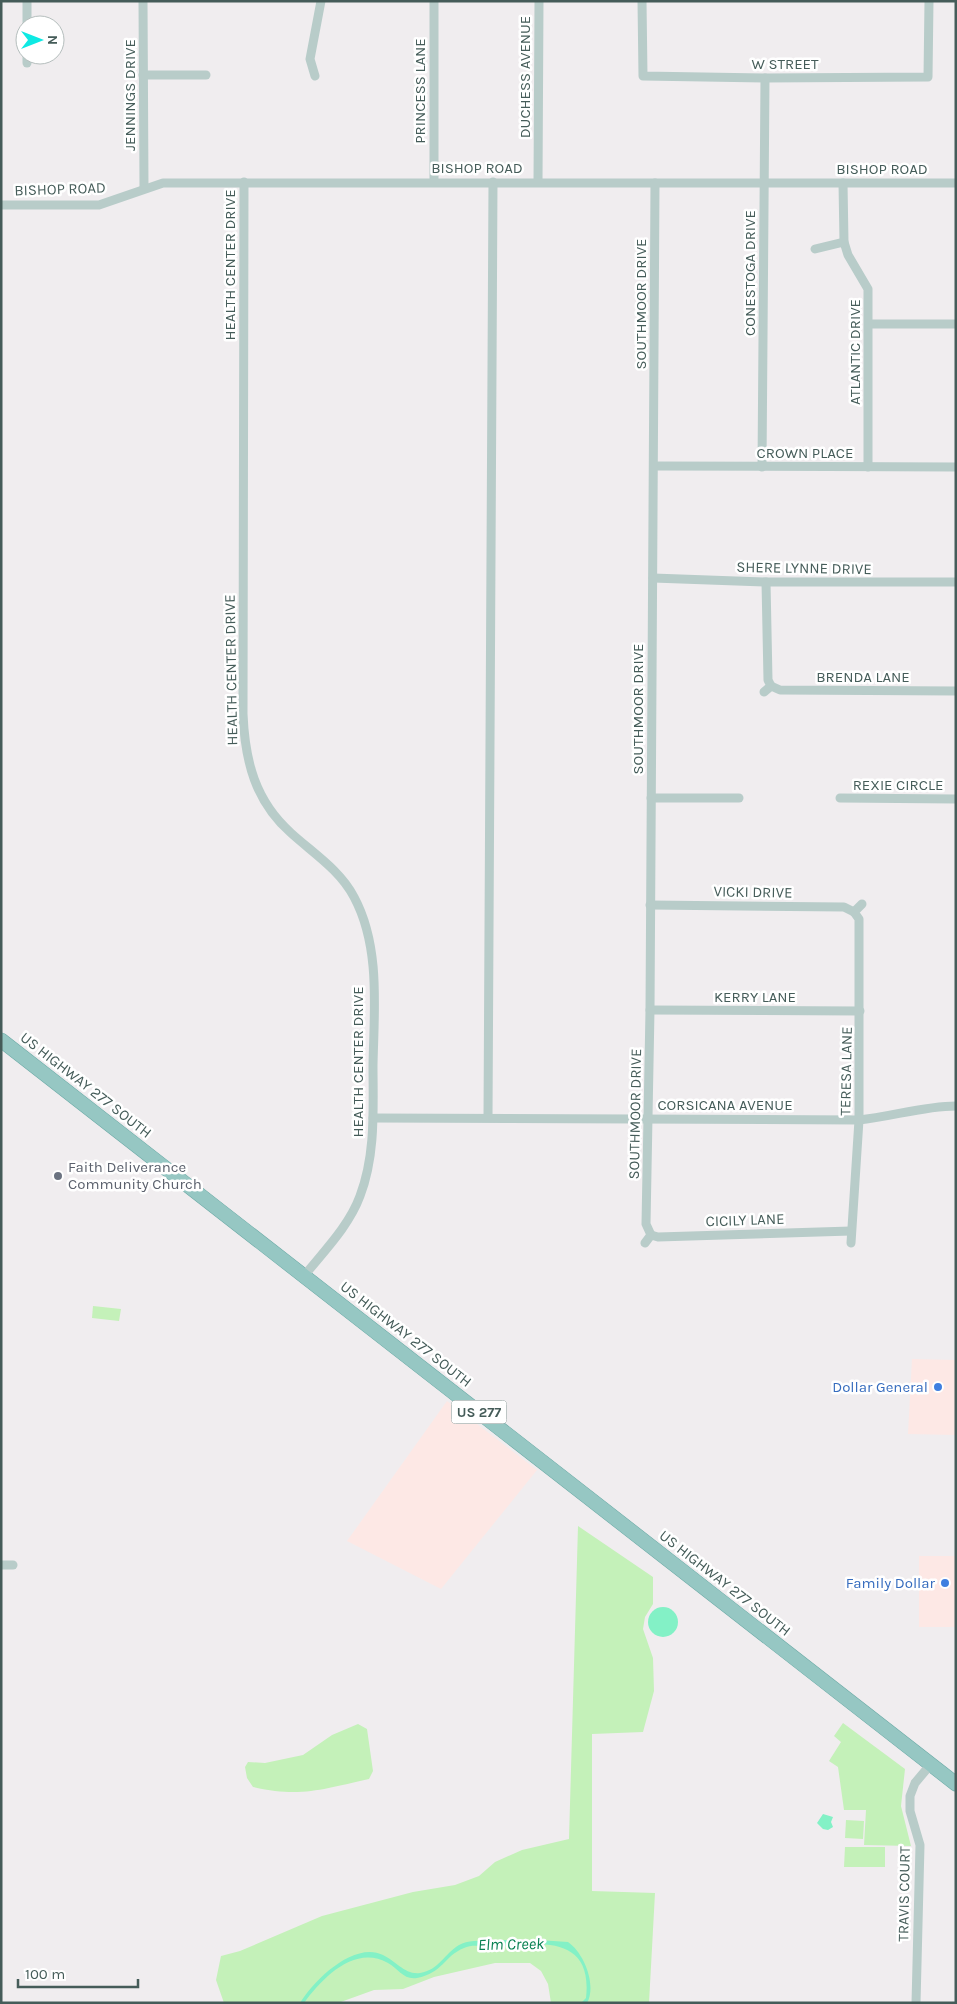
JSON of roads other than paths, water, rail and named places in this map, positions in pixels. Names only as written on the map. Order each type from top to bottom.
[{"type":"highway","name":"US HIGHWAY 277 SOUTH","points":[[1,1040],[956,1784]]},
{"type":"street","points":[[27,1],[27,15]]},
{"type":"street","name":"JENNINGS DRIVE","points":[[143,1],[144,188]]},
{"type":"street","points":[[315,76],[310,60],[321,1]]},
{"type":"street","name":"PRINCESS LANE","points":[[434,1],[434,182]]},
{"type":"street","name":"DUCHESS AVENUE","points":[[538,182],[539,1]]},
{"type":"street","name":"W STREET","points":[[642,1],[643,76],[765,78],[928,77],[929,1]]},
{"type":"street","points":[[143,75],[206,75]]},
{"type":"street","name":"CONESTOGA DRIVE","points":[[762,467],[765,78]]},
{"type":"street","name":"HEALTH CENTER DRIVE","points":[[244,182],[244,739],[248,765],[270,810],[290,833],[326,862],[354,896],[364,918],[372,960],[372,1148],[361,1195],[352,1214],[304,1276]]},
{"type":"street","points":[[488,1117],[493,182]]},
{"type":"street","name":"BISHOP ROAD","points":[[1,205],[99,205],[163,183],[956,183]]},
{"type":"street","name":"SOUTHMOOR DRIVE","points":[[648,1239],[646,1224],[650,1010],[655,183]]},
{"type":"street","name":"ATLANTIC DRIVE","points":[[843,183],[844,242],[848,255],[868,288],[868,467]]},
{"type":"street","points":[[815,249],[844,242]]},
{"type":"street","points":[[869,324],[956,324]]},
{"type":"street","name":"CROWN PLACE","points":[[654,466],[956,467]]},
{"type":"street","name":"SHERE LYNNE DRIVE","points":[[653,578],[766,582],[956,582]]},
{"type":"street","name":"BRENDA LANE","points":[[766,582],[768,689],[956,691]]},
{"type":"street","points":[[651,798],[739,798]]},
{"type":"street","name":"REXIE CIRCLE","points":[[840,798],[956,799]]},
{"type":"street","points":[[854,912],[862,904]]},
{"type":"street","name":"VICKI DRIVE","points":[[650,905],[844,907],[854,912]]},
{"type":"street","name":"TERESA LANE","points":[[851,1243],[859,1120],[860,1011],[859,919],[854,912]]},
{"type":"street","name":"KERRY LANE","points":[[650,1010],[860,1011]]},
{"type":"street","name":"CORSICANA AVENUE","points":[[373,1118],[859,1120],[889,1117],[930,1107],[956,1106]]},
{"type":"street","name":"CICILY LANE","points":[[648,1239],[658,1237],[851,1230]]},
{"type":"street","points":[[1,1565],[13,1565]]},
{"type":"street","name":"TRAVIS COURT","points":[[916,2003],[920,1845],[910,1810],[910,1796],[915,1783],[931,1764]]},
{"type":"water","points":[[663,1607],[669,1608],[677,1616],[677,1628],[669,1636],[663,1637],[657,1636],[649,1628],[648,1622],[649,1616],[657,1608]]},
{"type":"water","points":[[823,1814],[833,1817],[831,1822],[833,1827],[828,1830],[823,1829],[817,1823]]},
{"type":"water","name":"Elm Creek","points":[[489,1940],[568,1942],[584,1961],[590,1979],[590,1996],[587,2003],[581,2003],[586,1998],[586,1978],[581,1963],[573,1953],[561,1947],[531,1944],[468,1947],[457,1951],[426,1976],[417,1978],[405,1976],[392,1965],[376,1958],[363,1958],[340,1966],[311,1993],[304,2003],[300,2003],[325,1974],[336,1965],[360,1953],[372,1952],[383,1955],[405,1970],[420,1973],[432,1969],[462,1943]]},
{"type":"place","name":"Faith Deliverance Community Church","points":[[58,1176]]},
{"type":"place","name":"Dollar General","points":[[938,1387]]},
{"type":"place","name":"Family Dollar","points":[[945,1583]]}]
